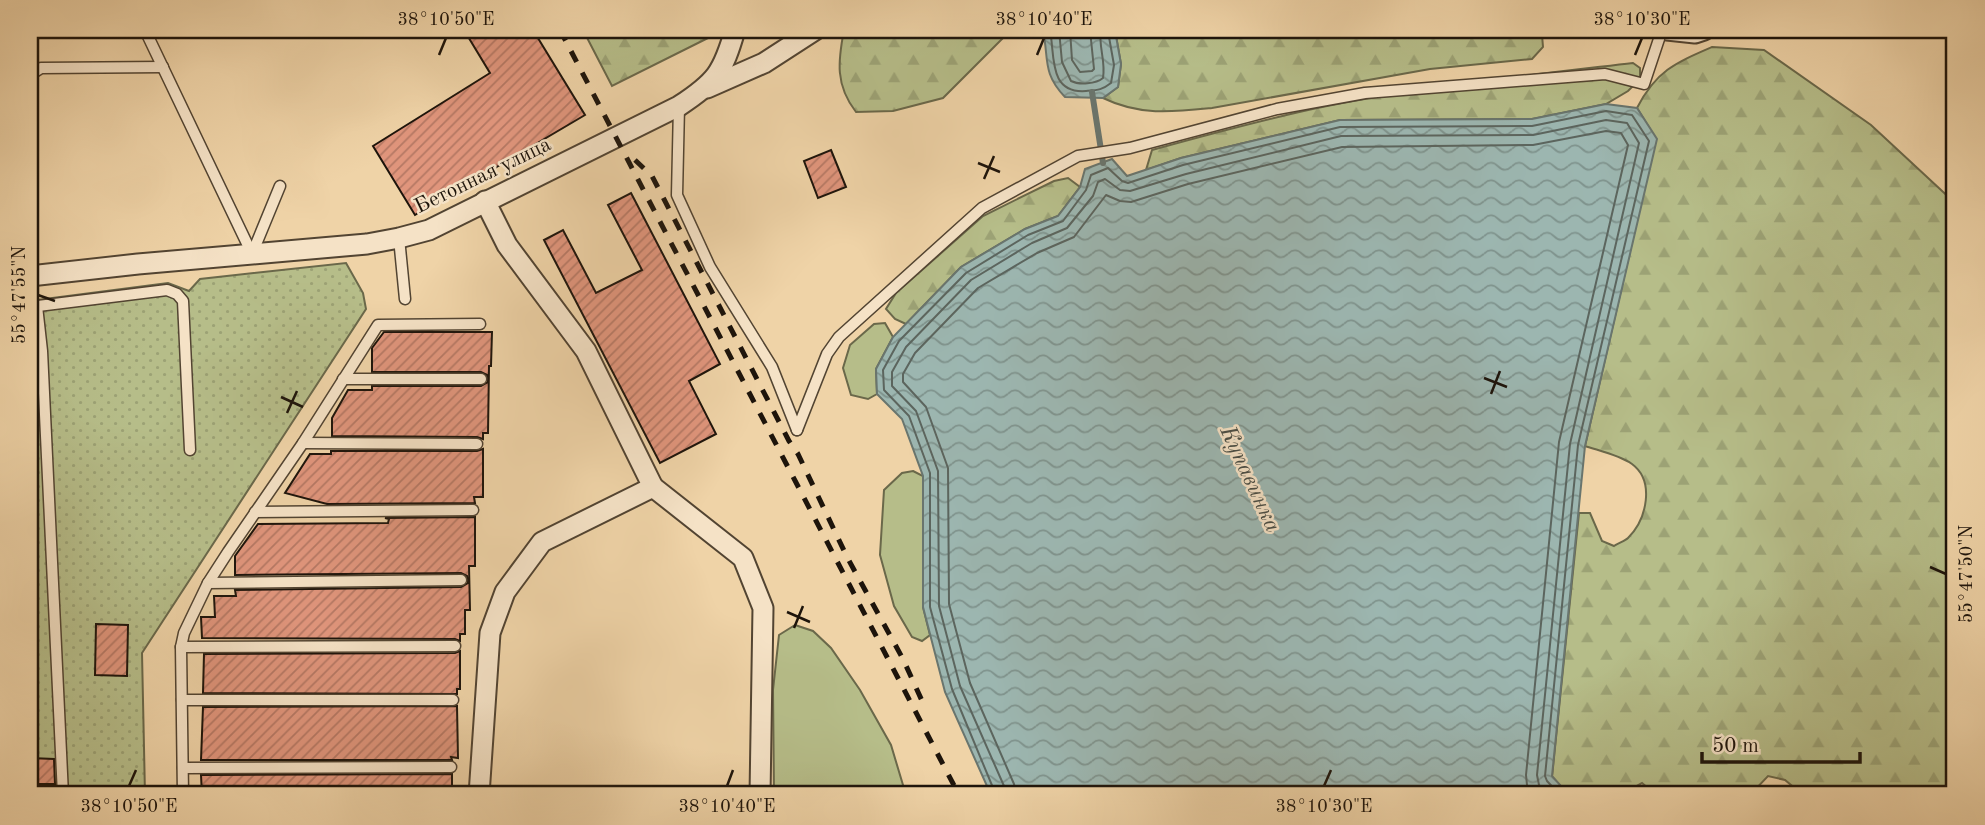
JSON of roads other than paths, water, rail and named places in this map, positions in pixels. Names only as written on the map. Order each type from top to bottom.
[{"type":"street","name":"Бетонная улица","points":[[30,276],[367,244],[429,230],[680,106],[707,88],[726,61],[735,30]]},
{"type":"street","points":[[707,88],[764,64],[815,30]]},
{"type":"street","points":[[1664,30],[1695,33],[1704,30]]},
{"type":"street","points":[[485,201],[508,245],[586,351],[653,487],[743,558],[763,608],[760,795]]},
{"type":"street","points":[[479,795],[490,633],[505,593],[542,542],[653,487]]},
{"type":"lane","points":[[145,30],[252,254]]},
{"type":"lane","points":[[680,106],[677,195],[710,267],[772,367],[797,430],[827,354],[839,337],[982,208],[1078,156],[1130,148],[1277,108],[1365,93],[1605,74],[1644,84],[1664,30]]},
{"type":"lane","points":[[30,75],[41,68],[163,67]]},
{"type":"lane","points":[[252,254],[280,186]]},
{"type":"lane","points":[[399,238],[405,299]]},
{"type":"lane","points":[[63,795],[42,351],[33,307],[167,290],[177,294],[183,301],[190,450]]},
{"type":"lane","points":[[183,795],[181,648],[184,633],[208,583],[303,443],[378,325],[480,324]]},
{"type":"lane","points":[[344,379],[481,379]]},
{"type":"lane","points":[[303,443],[478,444]]},
{"type":"lane","points":[[255,512],[472,510]]},
{"type":"lane","points":[[208,583],[461,580]]},
{"type":"lane","points":[[181,648],[455,646]]},
{"type":"lane","points":[[182,701],[453,700]]},
{"type":"lane","points":[[183,768],[452,767]]},
{"type":"water","points":[[1043,30],[1120,30],[1116,36],[1121,64],[1118,87],[1103,98],[1065,97],[1050,73]]},
{"type":"water","name":"Купавинка","points":[[1606,104],[1637,108],[1657,139],[1585,446],[1552,776],[1569,795],[991,795],[945,692],[923,607],[923,476],[902,419],[877,394],[876,369],[893,337],[961,267],[1025,229],[1058,216],[1080,187],[1085,169],[1112,159],[1127,176],[1181,158],[1340,120],[1532,119]]},
{"type":"waterway","points":[[1092,92],[1103,163]]},
{"type":"railway","points":[[560,30],[959,795]]},
{"type":"railway","points":[[635,160],[652,176],[798,454],[847,557],[903,659],[923,703]]}]
